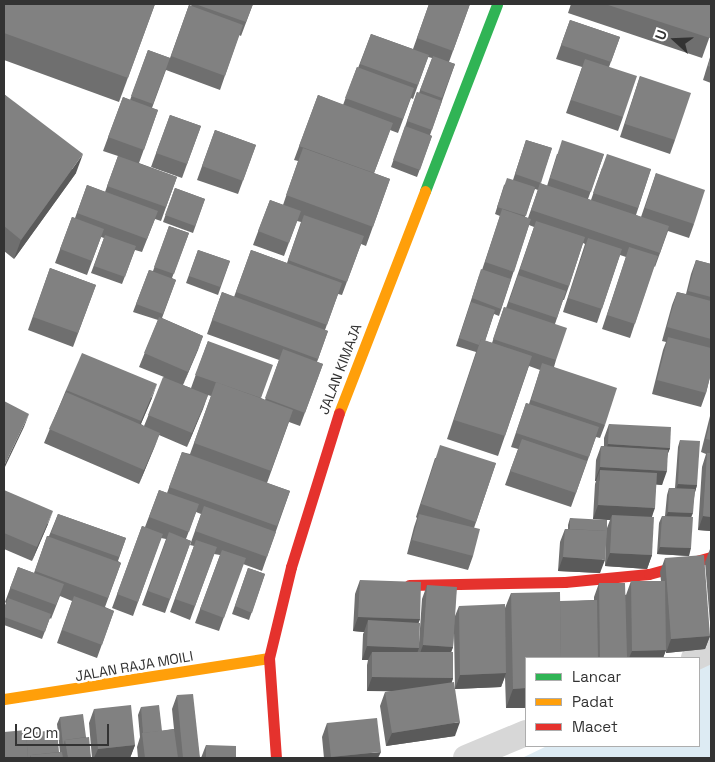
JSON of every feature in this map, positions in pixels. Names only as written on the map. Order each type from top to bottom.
[{"type":"street","name":"JALAN KIMAJA","points":[[276,758],[269,658],[291,567],[327,444],[497,4]]},
{"type":"street","points":[[410,585],[565,582],[649,574],[711,557]]},
{"type":"street","points":[[696,657],[711,650]]},
{"type":"street","name":"JALAN RAJA MOILI","points":[[4,699],[71,691],[269,658]]},
{"type":"street","points":[[466,758],[525,734]]},
{"type":"shaded area","points":[[711,664],[711,758],[522,758],[545,747],[700,747],[700,669]]},
{"type":"building","points":[[4,4],[155,4],[128,78],[4,33]]},
{"type":"building","points":[[195,4],[253,4],[246,22]]},
{"type":"building","points":[[429,4],[470,4],[453,51],[417,38]]},
{"type":"building","points":[[605,4],[711,4],[710,38]]},
{"type":"building","points":[[189,5],[243,25],[225,76],[171,56]]},
{"type":"building","points":[[570,20],[620,37],[611,62],[561,45]]},
{"type":"building","points":[[371,34],[429,55],[418,85],[360,64]]},
{"type":"building","points":[[148,50],[170,58],[153,104],[131,96]]},
{"type":"building","points":[[711,55],[711,67],[708,66]]},
{"type":"building","points":[[433,56],[455,64],[442,98],[420,90]]},
{"type":"building","points":[[585,59],[637,76],[623,117],[571,100]]},
{"type":"building","points":[[357,67],[414,88],[403,119],[345,98]]},
{"type":"building","points":[[640,76],[691,93],[675,140],[625,124]]},
{"type":"building","points":[[417,92],[442,101],[432,130],[407,121]]},
{"type":"building","points":[[4,94],[83,154],[21,240],[4,226]]},
{"type":"building","points":[[318,95],[393,123],[374,173],[299,146]]},
{"type":"building","points":[[123,97],[158,110],[144,150],[108,137]]},
{"type":"building","points":[[170,115],[201,126],[187,164],[156,153]]},
{"type":"building","points":[[405,126],[432,136],[420,170],[393,160]]},
{"type":"building","points":[[215,130],[256,145],[243,181],[202,166]]},
{"type":"building","points":[[526,140],[552,148],[541,183],[515,174]]},
{"type":"building","points":[[562,140],[604,154],[591,192],[550,178]]},
{"type":"building","points":[[303,148],[390,179],[373,227],[286,195]]},
{"type":"building","points":[[607,154],[651,169],[638,208],[593,193]]},
{"type":"building","points":[[118,156],[177,177],[166,207],[107,186]]},
{"type":"building","points":[[656,173],[705,190],[694,224],[645,208]]},
{"type":"building","points":[[507,178],[535,187],[526,216],[497,207]]},
{"type":"building","points":[[540,183],[669,226],[660,253],[531,210]]},
{"type":"building","points":[[87,185],[158,211],[147,239],[77,213]]},
{"type":"building","points":[[175,188],[205,199],[195,226],[165,215]]},
{"type":"building","points":[[270,200],[301,211],[289,243],[258,231]]},
{"type":"building","points":[[502,209],[531,219],[514,272],[485,262]]},
{"type":"building","points":[[304,215],[364,236],[347,282],[288,260]]},
{"type":"building","points":[[72,217],[104,229],[92,261],[60,249]]},
{"type":"building","points":[[536,221],[585,237],[569,286],[520,269]]},
{"type":"building","points":[[169,226],[189,233],[174,274],[154,267]]},
{"type":"building","points":[[105,235],[136,246],[125,277],[94,266]]},
{"type":"building","points":[[588,238],[622,249],[602,309],[568,298]]},
{"type":"building","points":[[629,247],[658,256],[635,324],[607,315]]},
{"type":"building","points":[[198,250],[230,261],[220,287],[189,276]]},
{"type":"building","points":[[251,250],[342,283],[327,325],[236,292]]},
{"type":"building","points":[[696,260],[711,264],[711,297],[688,291]]},
{"type":"building","points":[[50,268],[96,285],[78,333],[33,317]]},
{"type":"building","points":[[481,269],[511,279],[501,309],[472,298]]},
{"type":"building","points":[[149,270],[176,280],[163,314],[136,304]]},
{"type":"building","points":[[518,275],[566,291],[557,318],[509,302]]},
{"type":"building","points":[[222,292],[328,331],[318,359],[212,320]]},
{"type":"building","points":[[677,292],[711,301],[711,339],[667,327]]},
{"type":"building","points":[[471,302],[495,310],[485,341],[481,339],[479,345],[459,338]]},
{"type":"building","points":[[504,307],[567,328],[556,360],[493,339]]},
{"type":"building","points":[[159,317],[203,336],[188,372],[144,353]]},
{"type":"building","points":[[668,337],[711,348],[711,373],[706,393],[657,380]]},
{"type":"building","points":[[481,339],[532,356],[505,436],[454,420]]},
{"type":"building","points":[[208,341],[273,365],[261,398],[195,375]]},
{"type":"building","points":[[283,349],[323,364],[305,413],[265,398]]},
{"type":"building","points":[[82,353],[157,384],[141,421],[66,390]]},
{"type":"building","points":[[542,363],[617,388],[605,425],[531,400]]},
{"type":"building","points":[[163,377],[208,395],[192,433],[148,415]]},
{"type":"building","points":[[216,382],[293,410],[271,471],[194,443]]},
{"type":"building","points":[[66,392],[160,433],[144,470],[49,429]]},
{"type":"building","points":[[4,401],[29,414],[4,466]]},
{"type":"building","points":[[526,403],[599,427],[589,457],[516,433]]},
{"type":"building","points":[[711,418],[711,440],[706,439]]},
{"type":"building","points":[[609,424],[671,427],[670,448],[608,444]]},
{"type":"building","points":[[522,439],[587,461],[576,493],[510,471]]},
{"type":"building","points":[[680,440],[700,441],[697,485],[678,484]]},
{"type":"building","points":[[440,445],[496,463],[476,522],[421,504]]},
{"type":"building","points":[[601,446],[668,450],[667,471],[600,467]]},
{"type":"building","points":[[182,452],[290,491],[277,526],[169,487]]},
{"type":"building","points":[[707,453],[711,453],[711,517],[703,516]]},
{"type":"building","points":[[600,470],[657,473],[655,508],[598,505]]},
{"type":"building","points":[[669,488],[695,489],[693,513],[668,512]]},
{"type":"building","points":[[4,490],[53,511],[37,547],[4,533]]},
{"type":"building","points":[[159,490],[199,504],[189,532],[149,517]]},
{"type":"building","points":[[204,506],[276,532],[267,557],[195,531]]},
{"type":"building","points":[[58,514],[126,538],[119,557],[51,533]]},
{"type":"building","points":[[419,514],[480,529],[473,556],[412,540]]},
{"type":"building","points":[[612,515],[654,517],[652,555],[610,553]]},
{"type":"building","points":[[662,516],[693,517],[691,548],[660,547]]},
{"type":"building","points":[[570,518],[607,520],[607,531],[570,529]]},
{"type":"building","points":[[142,526],[163,534],[138,602],[117,594]]},
{"type":"building","points":[[565,529],[607,531],[605,560],[563,557]]},
{"type":"building","points":[[169,532],[191,541],[170,599],[148,591]]},
{"type":"building","points":[[47,536],[121,563],[108,598],[35,571]]},
{"type":"building","points":[[196,540],[217,547],[195,606],[175,599]]},
{"type":"building","points":[[222,550],[246,558],[224,618],[200,609]]},
{"type":"building","points":[[704,555],[710,636],[671,639],[665,558]]},
{"type":"building","points":[[18,567],[64,584],[56,605],[10,588]]},
{"type":"building","points":[[248,568],[265,574],[252,613],[235,606]]},
{"type":"building","points":[[360,580],[421,582],[420,619],[358,617]]},
{"type":"building","points":[[631,581],[665,581],[666,650],[632,651]]},
{"type":"building","points":[[599,583],[625,583],[627,657],[600,657]]},
{"type":"building","points":[[427,585],[457,587],[453,647],[423,645]]},
{"type":"building","points":[[560,592],[561,657],[525,657],[525,688],[513,689],[511,593]]},
{"type":"building","points":[[74,596],[114,611],[102,645],[62,630]]},
{"type":"building","points":[[8,598],[51,614],[45,632],[4,617],[4,609]]},
{"type":"building","points":[[597,600],[598,657],[561,657],[560,601]]},
{"type":"building","points":[[505,604],[506,673],[460,675],[459,606]]},
{"type":"building","points":[[368,620],[420,623],[419,648],[367,646]]},
{"type":"building","points":[[372,652],[453,652],[453,678],[372,677]]},
{"type":"building","points":[[454,682],[460,722],[392,733],[385,692]]},
{"type":"building","points":[[193,694],[200,758],[183,758],[177,695]]},
{"type":"building","points":[[131,705],[135,745],[98,749],[94,709]]},
{"type":"building","points":[[159,705],[162,731],[143,733],[141,707]]},
{"type":"building","points":[[83,714],[86,737],[65,740],[63,746],[60,717]]},
{"type":"building","points":[[377,718],[381,752],[331,757],[327,723]]},
{"type":"building","points":[[174,729],[178,758],[145,758],[142,733]]},
{"type":"building","points":[[26,730],[28,758],[4,758],[4,732]]},
{"type":"building","points":[[57,730],[59,752],[31,755],[28,758],[26,733]]},
{"type":"building","points":[[89,737],[91,758],[68,758],[65,740]]},
{"type":"building","points":[[206,745],[236,746],[236,758],[206,758]]},
{"type":"building","points":[[62,752],[63,758],[31,758],[31,755]]},
{"type":"traffic: fast","points":[[425,191],[497,4]]},
{"type":"traffic: slow","points":[[339,413],[425,191]]},
{"type":"traffic: slow","points":[[4,699],[269,658]]},
{"type":"traffic: jam","points":[[276,758],[269,658],[291,567],[339,413]]},
{"type":"traffic: jam","points":[[409,585],[565,582],[649,574],[711,557]]}]
